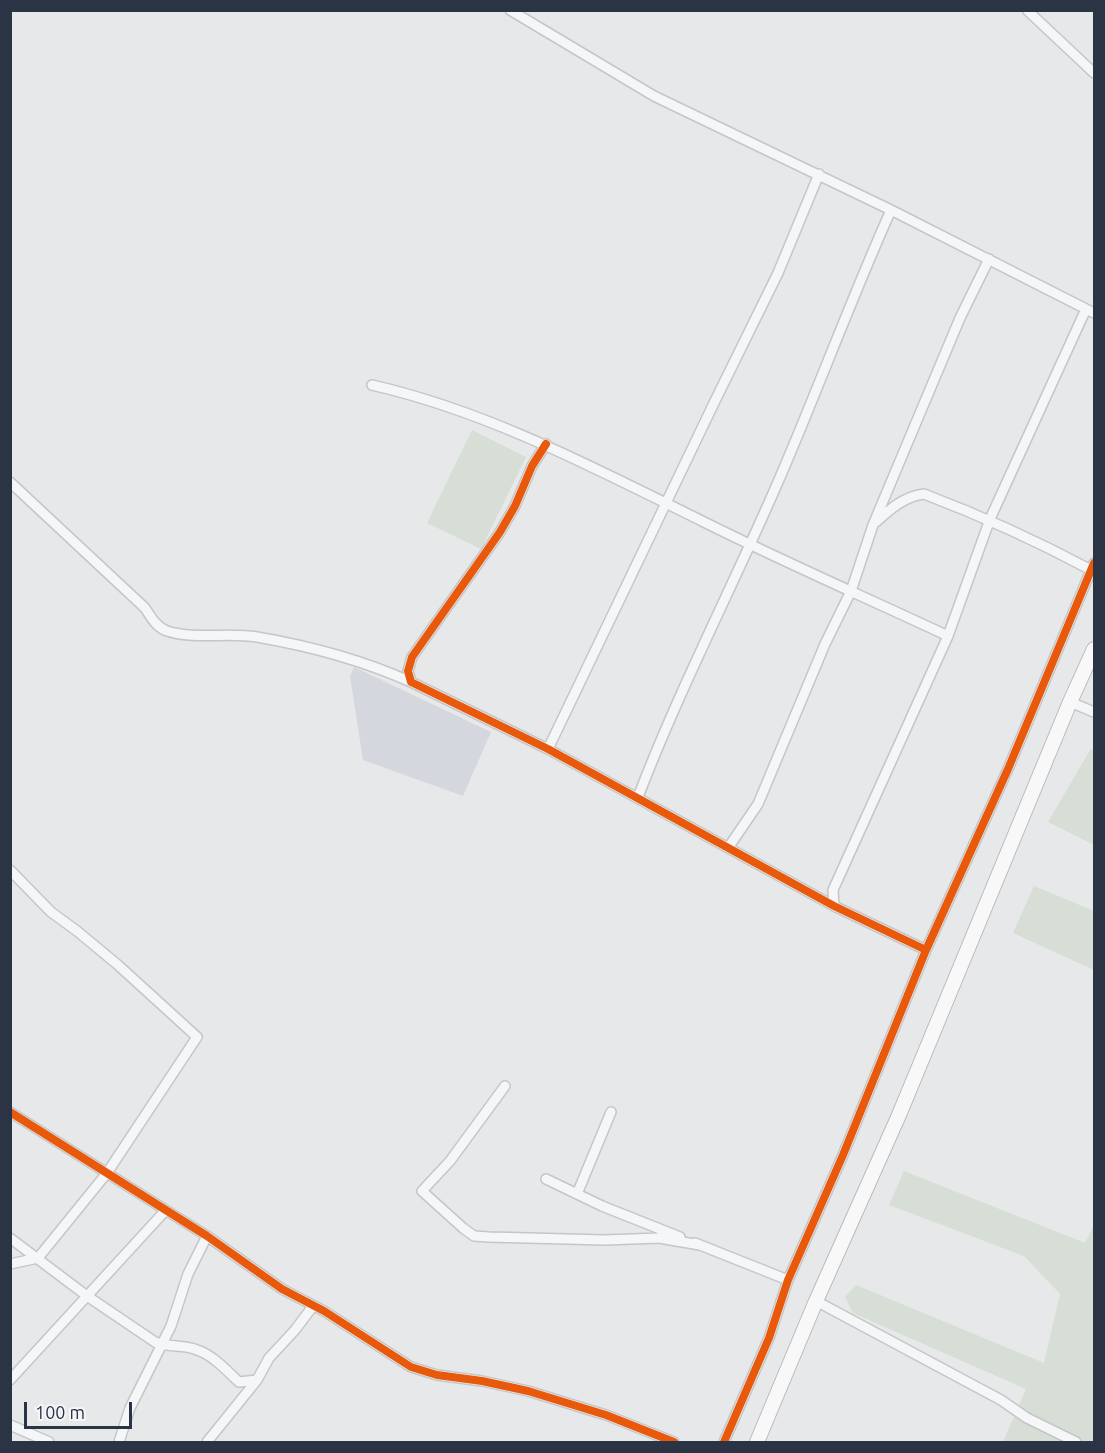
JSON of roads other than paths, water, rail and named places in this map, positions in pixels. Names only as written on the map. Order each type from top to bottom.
[{"type":"highway","points":[[757,1443],[1074,704],[1095,649]]},
{"type":"highway","points":[[1074,704],[1095,668]]},
{"type":"street","points":[[510,10],[654,96],[819,174],[1090,311],[990,519],[948,636],[833,890],[834,906]]},
{"type":"street","points":[[1028,11],[1095,73]]},
{"type":"street","points":[[548,749],[778,273],[819,174]]},
{"type":"street","points":[[638,797],[680,694],[796,441],[863,271],[891,210]]},
{"type":"street","points":[[728,848],[758,804],[825,644],[851,591],[873,525],[960,318],[989,259]]},
{"type":"street","points":[[372,385],[414,395],[465,412],[546,444],[750,545],[948,636]]},
{"type":"street","points":[[411,682],[408,671],[412,657],[500,532],[515,506],[532,466],[546,444]]},
{"type":"street","points":[[10,482],[145,608],[154,622],[164,630],[203,636],[212,634],[257,637],[333,653],[411,682],[548,749],[834,906],[926,950]]},
{"type":"street","points":[[724,1443],[769,1338],[788,1280],[843,1155],[926,950],[1008,769],[1093,566],[990,519],[924,494],[915,495],[890,509],[873,525]]},
{"type":"street","points":[[1074,704],[1095,712]]},
{"type":"street","points":[[10,870],[51,912],[77,930],[197,1037],[107,1173],[38,1258],[10,1264]]},
{"type":"street","points":[[505,1086],[450,1161],[423,1191],[463,1228],[474,1236],[605,1240],[664,1238],[700,1245]]},
{"type":"street","points":[[10,1112],[207,1236],[282,1289],[314,1306],[411,1367],[437,1375],[482,1381],[528,1391],[606,1415],[674,1443]]},
{"type":"street","points":[[577,1194],[611,1112]]},
{"type":"street","points":[[546,1179],[638,1221],[788,1280]]},
{"type":"street","points":[[10,1380],[165,1211]]},
{"type":"street","points":[[118,1443],[130,1408],[171,1326],[188,1274],[207,1236]]},
{"type":"street","points":[[10,1238],[87,1296],[161,1345],[196,1349],[213,1358],[239,1382],[256,1380]]},
{"type":"street","points":[[816,1301],[1076,1443]]},
{"type":"street","points":[[207,1443],[256,1380],[269,1358],[296,1330],[314,1306]]},
{"type":"street","points":[[10,1425],[49,1443]]}]
